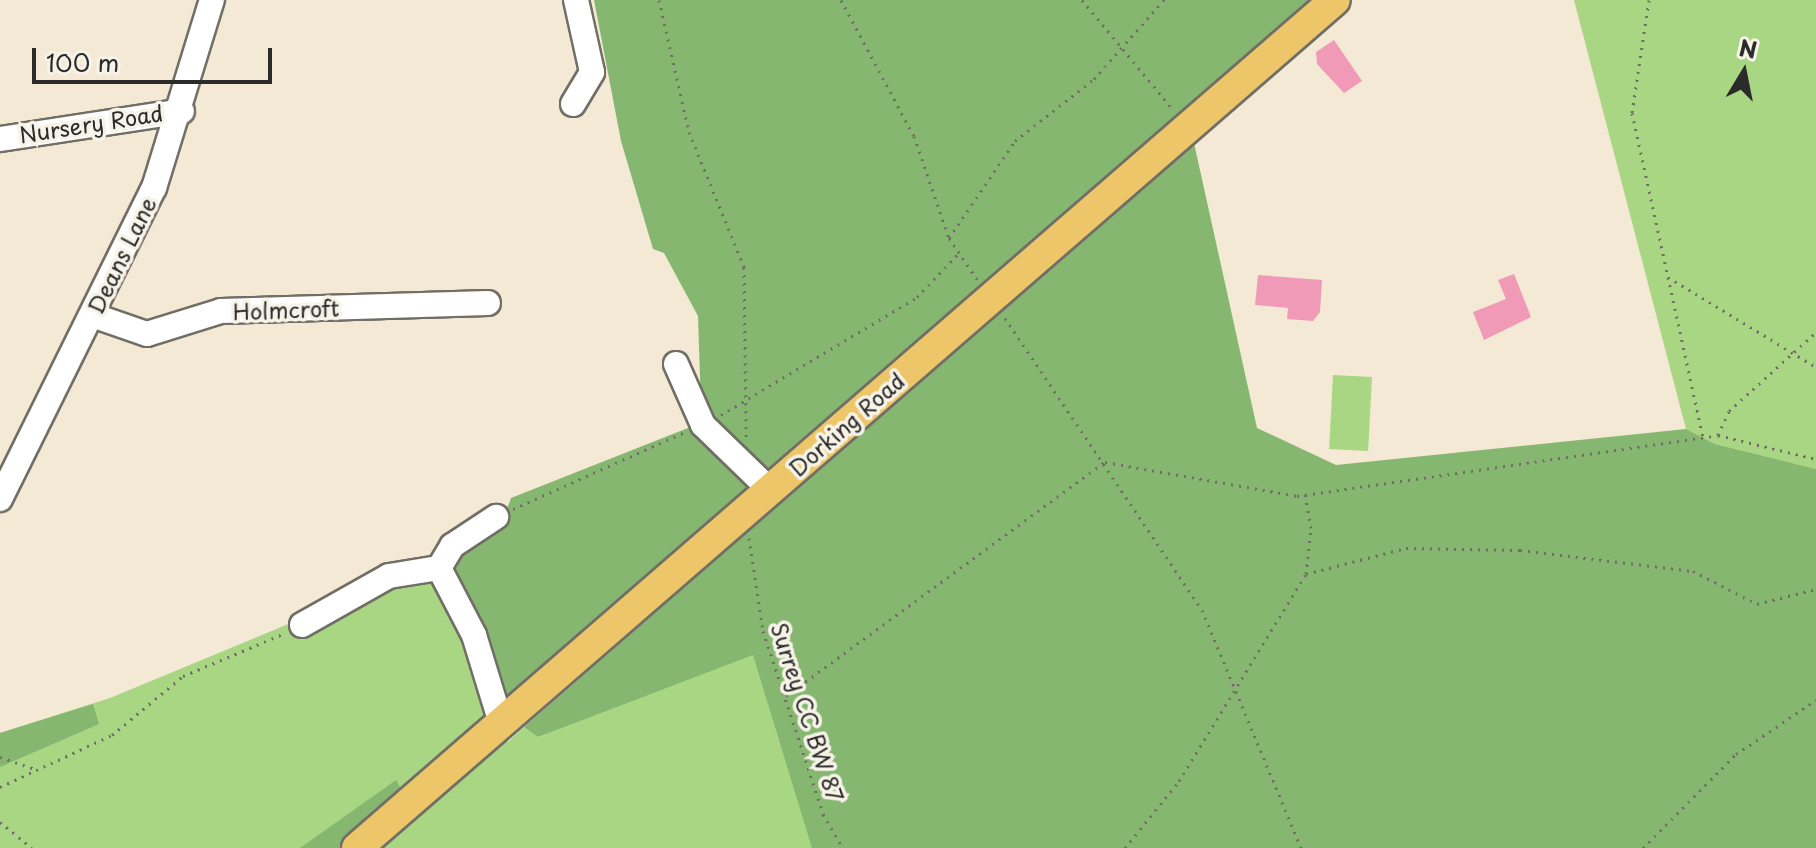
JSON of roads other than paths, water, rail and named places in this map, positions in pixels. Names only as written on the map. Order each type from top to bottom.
[{"type":"main road","name":"Dorking Road","points":[[357,848],[500,720],[771,491],[1335,0]]},
{"type":"street","name":"Deans Lane","points":[[0,499],[8,464],[92,315],[154,188],[182,111],[212,0]]},
{"type":"street","points":[[573,104],[592,72],[576,0]]},
{"type":"street","name":"Nursery Road","points":[[0,139],[182,111]]},
{"type":"street","name":"Holmcroft","points":[[92,315],[147,334],[221,311],[488,303]]},
{"type":"street","points":[[676,364],[703,425],[771,491]]},
{"type":"street","points":[[439,568],[452,546],[496,517]]},
{"type":"street","points":[[439,568],[474,635],[500,720]]},
{"type":"street","points":[[302,625],[389,576],[439,568]]}]
